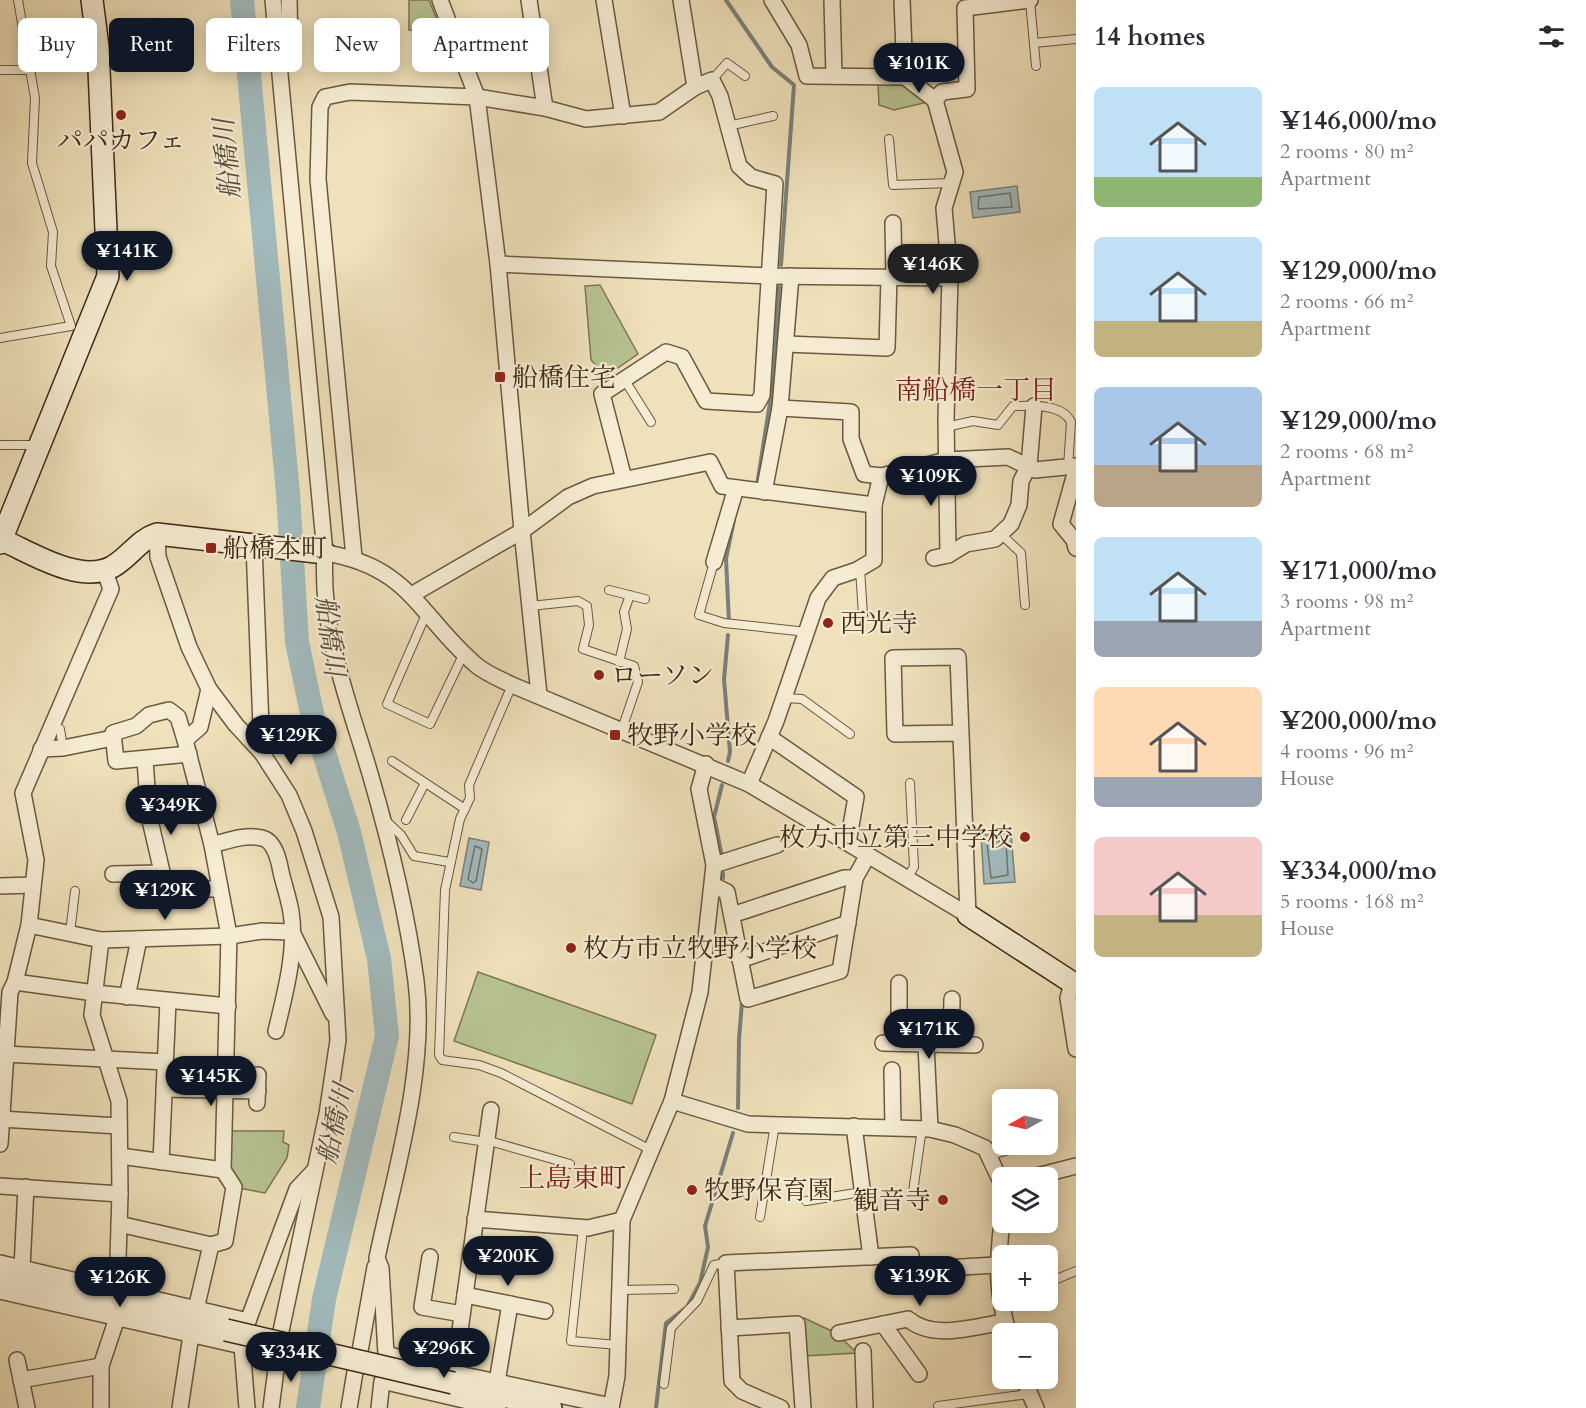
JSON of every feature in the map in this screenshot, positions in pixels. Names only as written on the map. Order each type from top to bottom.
[{"type":"street","points":[[92,0],[98,47],[108,276],[78,330],[40,444],[1,541],[78,571],[112,567],[145,538],[157,534],[354,557],[385,574],[413,594],[477,666],[512,685],[539,694],[749,784],[968,915],[1074,984],[1068,998],[1076,1049]]},
{"type":"street","points":[[273,0],[325,553],[323,588],[334,658],[381,819],[398,887],[416,982],[416,1067],[360,1351]]},
{"type":"street","points":[[289,0],[289,18]]},
{"type":"street","points":[[440,0],[477,97],[498,264],[539,694]]},
{"type":"street","points":[[529,0],[545,108]]},
{"type":"street","points":[[604,0],[623,116]]},
{"type":"street","points":[[681,0],[695,87]]},
{"type":"street","points":[[772,0],[799,45],[807,76],[905,77],[935,100],[955,172],[944,208],[950,278],[947,460],[941,556],[966,544],[995,539],[1011,524],[1018,505],[1021,482],[1029,466],[1034,406]]},
{"type":"street","points":[[832,0],[834,76]]},
{"type":"street","points":[[902,0],[905,77]]},
{"type":"street","points":[[935,100],[942,92],[967,89],[965,4],[1030,1]]},
{"type":"street","points":[[354,557],[318,179],[320,107],[325,97],[350,92],[477,97],[545,108],[586,119],[659,111],[695,87],[712,80],[720,96],[739,166],[751,177],[775,184],[762,395],[769,406]]},
{"type":"street","points":[[786,344],[886,348],[893,223]]},
{"type":"street","points":[[498,264],[768,276],[950,278]]},
{"type":"street","points":[[764,492],[769,406],[786,344],[791,276]]},
{"type":"street","points":[[624,479],[602,394],[666,352],[682,357],[706,401],[851,412],[851,439],[864,474],[881,476],[947,460],[1008,457],[1035,470],[1073,468],[1061,524],[1074,540],[1076,548]]},
{"type":"street","points":[[413,594],[522,531],[568,497],[593,486],[710,462],[722,486],[874,505]]},
{"type":"street","points":[[749,784],[784,698],[818,598],[832,578],[860,568],[874,560],[874,505],[881,476]]},
{"type":"street","points":[[714,562],[736,488]]},
{"type":"street","points":[[157,534],[158,557],[176,613],[209,688],[236,725],[262,753],[289,795],[304,831],[332,917],[336,1051],[327,1114],[281,1331]]},
{"type":"street","points":[[254,545],[262,753]]},
{"type":"street","points":[[0,1144],[4,1054],[10,992],[15,982],[29,925],[36,860],[23,793],[111,589],[104,569]]},
{"type":"street","points":[[961,733],[895,734],[893,658],[958,657],[961,733],[968,915]]},
{"type":"street","points":[[120,1224],[211,1245],[225,1241],[234,1187],[223,1170],[229,935],[212,845],[187,747],[178,717],[169,710],[148,715],[136,726],[112,733],[116,761],[145,760],[187,747],[200,727],[209,688]]},
{"type":"street","points":[[769,737],[856,797],[848,843]]},
{"type":"street","points":[[41,749],[63,748],[113,738]]},
{"type":"street","points":[[145,760],[149,816],[166,889],[220,889]]},
{"type":"street","points":[[0,1275],[226,1330],[454,1378],[497,1382],[611,1407],[617,1377],[622,1220],[672,1101],[700,992],[714,864],[699,789],[706,764]]},
{"type":"street","points":[[212,845],[240,837],[263,838],[272,844],[284,882],[292,932],[285,993],[276,1031]]},
{"type":"street","points":[[714,864],[777,845]]},
{"type":"street","points":[[713,885],[728,892],[748,999],[840,971],[855,878],[868,855]]},
{"type":"street","points":[[113,874],[162,873]]},
{"type":"street","points":[[732,915],[844,878],[855,878]]},
{"type":"street","points":[[0,886],[33,885]]},
{"type":"street","points":[[740,960],[848,923]]},
{"type":"street","points":[[29,925],[102,940],[229,935],[262,931],[292,932]]},
{"type":"street","points":[[292,932],[336,1020]]},
{"type":"street","points":[[127,996],[139,939]]},
{"type":"street","points":[[102,940],[92,1015],[119,1101],[120,1224],[117,1291]]},
{"type":"street","points":[[15,982],[95,993],[228,1006]]},
{"type":"street","points":[[899,983],[899,1043]]},
{"type":"street","points":[[951,1044],[952,999]]},
{"type":"street","points":[[161,1162],[168,1001]]},
{"type":"street","points":[[883,1043],[975,1045]]},
{"type":"street","points":[[926,1044],[926,1129]]},
{"type":"street","points":[[4,1054],[166,1062]]},
{"type":"street","points":[[891,1070],[893,1127]]},
{"type":"street","points":[[164,1089],[257,1090]]},
{"type":"street","points":[[672,1101],[748,1124],[926,1129],[955,1135],[985,1148],[991,1155],[996,1167]]},
{"type":"street","points":[[454,1378],[491,1110]]},
{"type":"street","points":[[1,1120],[119,1126]]},
{"type":"street","points":[[854,1126],[871,1257]]},
{"type":"street","points":[[120,1156],[223,1170]]},
{"type":"street","points":[[1058,1171],[1076,1166]]},
{"type":"street","points":[[247,1408],[242,1346],[248,1321],[297,1189],[313,1172]]},
{"type":"street","points":[[0,1186],[120,1194]]},
{"type":"street","points":[[22,1268],[26,1187]]},
{"type":"street","points":[[475,1219],[583,1228],[622,1220]]},
{"type":"street","points":[[196,1309],[211,1245]]},
{"type":"street","points":[[781,1408],[742,1392],[732,1381],[726,1263],[911,1255],[911,1270],[992,1265]]},
{"type":"street","points":[[430,1257],[422,1307],[462,1314]]},
{"type":"street","points":[[377,1258],[381,1268],[386,1354],[549,1408],[572,1398]]},
{"type":"street","points":[[0,1263],[248,1321]]},
{"type":"street","points":[[0,1291],[242,1346]]},
{"type":"street","points":[[465,1295],[545,1311]]},
{"type":"street","points":[[497,1382],[510,1304]]},
{"type":"street","points":[[101,1408],[101,1366],[117,1318]]},
{"type":"street","points":[[839,1333],[908,1318],[919,1328],[933,1332],[992,1329]]},
{"type":"street","points":[[729,1328],[797,1324],[803,1408]]},
{"type":"street","points":[[883,1324],[919,1374]]},
{"type":"street","points":[[180,1408],[191,1335]]},
{"type":"street","points":[[863,1351],[865,1408]]},
{"type":"street","points":[[271,1408],[278,1354]]},
{"type":"street","points":[[17,1360],[27,1408]]},
{"type":"street","points":[[21,1380],[101,1366]]},
{"type":"street","points":[[349,1408],[355,1372]]},
{"type":"street","points":[[379,1408],[382,1381],[498,1408]]},
{"type":"street","points":[[1026,1389],[1036,1408]]},
{"type":"lane","points":[[18,0],[21,18]]},
{"type":"lane","points":[[1030,1],[1036,66]]},
{"type":"lane","points":[[1034,43],[1076,39]]},
{"type":"lane","points":[[712,80],[727,63],[745,76]]},
{"type":"lane","points":[[0,70],[18,70]]},
{"type":"lane","points":[[0,338],[78,330],[51,266],[53,232],[32,164],[34,98],[30,72]]},
{"type":"lane","points":[[728,126],[773,116]]},
{"type":"lane","points":[[889,139],[893,185],[951,183]]},
{"type":"lane","points":[[624,379],[651,422]]},
{"type":"lane","points":[[946,427],[973,421],[998,425],[1013,406],[1034,406],[1059,410],[1067,415],[1071,422],[1073,468]]},
{"type":"lane","points":[[0,446],[40,444]]},
{"type":"lane","points":[[1001,534],[1021,553],[1024,605]]},
{"type":"lane","points":[[714,562],[699,615],[724,623],[807,632]]},
{"type":"lane","points":[[860,568],[863,615]]},
{"type":"lane","points":[[609,590],[645,599]]},
{"type":"lane","points":[[619,662],[627,629],[624,612],[630,596]]},
{"type":"lane","points":[[530,606],[578,600],[587,606],[589,625],[583,649],[633,666],[638,682],[622,729]]},
{"type":"lane","points":[[428,612],[387,704],[430,724],[464,653]]},
{"type":"lane","points":[[512,685],[476,766],[449,862],[445,890],[440,1055],[442,1060],[479,1065],[501,1073],[651,1150]]},
{"type":"lane","points":[[784,698],[802,699],[850,734]]},
{"type":"lane","points":[[60,729],[63,748]]},
{"type":"lane","points":[[392,761],[465,809]]},
{"type":"lane","points":[[406,820],[425,783]]},
{"type":"lane","points":[[907,878],[914,867],[910,783]]},
{"type":"lane","points":[[381,819],[388,821],[414,856],[449,862]]},
{"type":"lane","points":[[70,933],[75,891]]},
{"type":"lane","points":[[760,1217],[775,1124]]},
{"type":"lane","points":[[912,1199],[926,1129]]},
{"type":"lane","points":[[454,1137],[486,1141],[570,1164]]},
{"type":"lane","points":[[806,1201],[862,1192]]},
{"type":"lane","points":[[583,1228],[571,1341],[618,1345]]},
{"type":"lane","points":[[664,1384],[670,1328],[697,1300],[714,1265],[726,1263]]},
{"type":"lane","points":[[1058,1278],[1076,1271]]},
{"type":"lane","points":[[620,1290],[674,1288]]},
{"type":"lane","points":[[938,1406],[1028,1394]]},
{"type":"green space","points":[[409,0],[429,0],[436,18],[412,18],[412,30],[409,30]]},
{"type":"green space","points":[[903,83],[928,102],[894,110],[879,105],[878,84]]},
{"type":"green space","points":[[600,285],[638,354],[606,376],[591,360],[585,286]]},
{"type":"green space","points":[[478,972],[656,1035],[632,1104],[454,1041]]},
{"type":"green space","points":[[224,1131],[284,1131],[283,1142],[289,1145],[287,1158],[265,1193],[234,1187]]},
{"type":"green space","points":[[804,1318],[836,1333],[857,1353],[804,1356],[800,1326]]},
{"type":"water","points":[[1017,186],[1020,212],[973,218],[970,192]]},
{"type":"water","points":[[1011,833],[1015,882],[984,884],[981,835]]},
{"type":"water","points":[[469,838],[489,842],[481,890],[460,886]]},
{"type":"waterway","name":"船橋川","points":[[242,0],[288,493],[297,642],[313,718],[349,832],[379,959],[387,1036],[324,1299],[308,1408]]},
{"type":"waterway","points":[[726,0],[772,67],[794,85],[781,265]]},
{"type":"waterway","points":[[757,485],[774,377],[779,287]]},
{"type":"waterway","points":[[729,622],[726,559],[734,520]]},
{"type":"waterway","points":[[728,635],[724,679],[730,752],[728,761]]},
{"type":"waterway","points":[[722,785],[714,817],[722,857]]},
{"type":"waterway","points":[[723,873],[723,878]]},
{"type":"waterway","points":[[738,1108],[742,1002]]},
{"type":"waterway","points":[[656,1408],[666,1323],[687,1307],[700,1283],[708,1247],[705,1226],[733,1133]]},
{"type":"place","name":"パパカフェ","points":[[121,115]]},
{"type":"place","name":"船橋住宅","points":[[500,377]]},
{"type":"place","name":"船橋本町","points":[[211,548]]},
{"type":"place","name":"西光寺","points":[[828,623]]},
{"type":"place","name":"ローソン","points":[[599,675]]},
{"type":"place","name":"牧野小学校","points":[[615,735]]},
{"type":"place","name":"枚方市立第三中学校","points":[[1025,837]]},
{"type":"place","name":"枚方市立牧野小学校","points":[[571,948]]},
{"type":"place","name":"牧野保育園","points":[[692,1190]]},
{"type":"place","name":"観音寺","points":[[943,1200]]},
{"type":"district","name":"南船橋一丁目","points":[[976,390]]},
{"type":"district","name":"上島東町","points":[[572,1178]]}]
